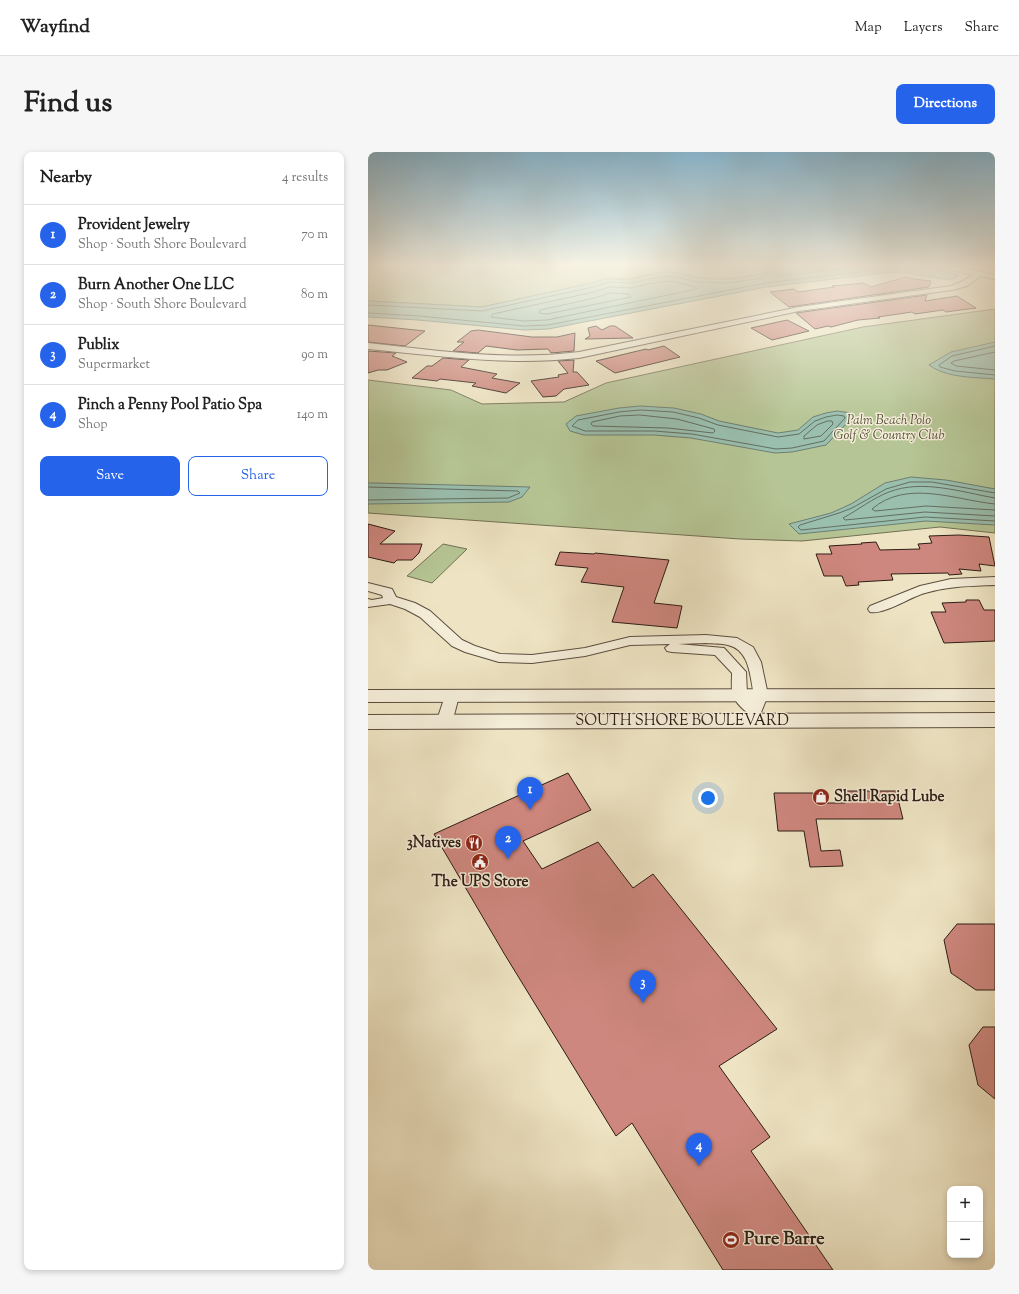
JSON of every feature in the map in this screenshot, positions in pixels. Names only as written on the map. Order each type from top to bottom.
[{"type":"street","points":[[368,346],[498,359],[529,360],[568,357],[760,317]]},
{"type":"street","points":[[875,609],[920,590],[951,583],[995,581]]},
{"type":"street","points":[[368,587],[387,592],[391,600]]},
{"type":"street","points":[[368,603],[371,604],[391,600],[425,614],[457,642],[470,649],[499,658],[532,659],[585,652],[630,641],[706,639],[732,641],[748,650],[754,662],[757,709]]},
{"type":"street","points":[[605,647],[625,649],[668,648],[719,651],[739,672],[740,695]]},
{"type":"street","name":"SOUTH SHORE BOULEVARD","points":[[368,696],[740,695],[757,709],[995,720]]},
{"type":"street","name":"SOUTH SHORE BOULEVARD","points":[[368,722],[444,722],[757,709],[995,695]]},
{"type":"street","points":[[444,722],[452,696]]},
{"type":"green space","name":"Palm Beach Polo Golf & Country Club","points":[[935,317],[995,317],[995,533],[940,527],[802,541],[740,539],[368,513],[368,380],[451,390],[482,404],[564,402],[606,383],[863,327]]},
{"type":"green space","points":[[443,544],[467,549],[432,583],[407,576]]},
{"type":"water","points":[[371,317],[609,317],[548,329],[524,330]]},
{"type":"water","points":[[995,342],[995,379],[952,375],[929,365],[951,352]]},
{"type":"water","points":[[640,406],[674,408],[701,414],[719,421],[778,433],[798,430],[813,417],[826,413],[837,411],[851,413],[851,419],[826,445],[792,452],[775,453],[691,438],[654,435],[584,435],[570,431],[566,424],[576,416],[619,408]]},
{"type":"water","points":[[911,477],[946,480],[995,489],[995,525],[926,521],[799,534],[789,524],[831,513],[851,504],[885,483]]},
{"type":"water","points":[[368,483],[530,487],[522,497],[509,502],[368,504]]},
{"type":"building","points":[[801,317],[880,318],[858,320],[831,327],[828,326],[815,329]]},
{"type":"building","points":[[787,320],[809,331],[772,340],[751,328]]},
{"type":"building","points":[[368,325],[425,331],[405,346],[368,342]]},
{"type":"building","points":[[596,326],[602,330],[610,326],[615,326],[633,338],[585,339],[590,336],[588,328]]},
{"type":"building","points":[[478,330],[532,337],[557,337],[575,333],[574,351],[551,353],[548,349],[517,350],[486,346],[478,353],[453,351],[464,342],[457,342],[471,331]]},
{"type":"building","points":[[664,346],[680,357],[615,373],[596,361],[646,349],[648,350]]},
{"type":"building","points":[[368,351],[396,353],[392,356],[407,362],[387,370],[378,370],[368,373]]},
{"type":"building","points":[[443,358],[469,360],[461,367],[497,374],[492,378],[520,383],[506,393],[472,386],[476,383],[412,378],[427,366],[432,366]]},
{"type":"building","points":[[574,360],[573,372],[577,372],[589,385],[564,389],[556,396],[543,397],[531,381],[559,377],[558,375],[568,373],[558,361]]},
{"type":"building","points":[[368,524],[395,531],[380,544],[422,544],[419,553],[412,560],[397,560],[394,563],[368,557]]},
{"type":"building","points":[[959,535],[989,537],[995,566],[979,564],[981,571],[959,569],[962,574],[949,575],[948,573],[891,574],[893,580],[858,582],[859,585],[846,586],[842,576],[824,576],[816,554],[832,554],[829,546],[876,542],[880,550],[920,549],[918,544],[932,543],[929,536]]},
{"type":"building","points":[[560,552],[595,553],[669,560],[654,603],[682,606],[677,628],[612,622],[624,587],[581,582],[588,568],[555,565]]},
{"type":"building","points":[[966,600],[979,600],[984,610],[995,610],[995,641],[944,643],[931,612],[946,612],[942,603],[966,602]]},
{"type":"building","points":[[568,773],[591,810],[523,841],[542,869],[598,842],[633,888],[653,874],[777,1029],[719,1066],[770,1137],[751,1151],[833,1270],[723,1270],[632,1123],[616,1136],[505,955],[434,834]]},
{"type":"building","points":[[843,791],[896,791],[903,819],[816,819],[821,851],[840,850],[843,866],[810,867],[804,831],[778,831],[774,793],[813,793],[815,803],[845,803]]},
{"type":"building","points":[[957,924],[995,924],[995,990],[976,990],[951,973],[944,940]]},
{"type":"building","points":[[983,1027],[995,1027],[995,1099],[978,1085],[969,1045]]},
{"type":"place","name":"Shell Rapid Lube","points":[[821,797]]},
{"type":"place","name":"Provident Jewelry","points":[[530,810]]},
{"type":"place","name":"3Natives","points":[[474,843]]},
{"type":"place","name":"Burn Another One LLC","points":[[508,859]]},
{"type":"place","name":"The UPS Store","points":[[480,862]]},
{"type":"place","name":"Publix","points":[[643,1003]]},
{"type":"place","name":"Pinch a Penny Pool Patio Spa","points":[[699,1166]]},
{"type":"place","name":"Pure Barre","points":[[731,1240]]}]
